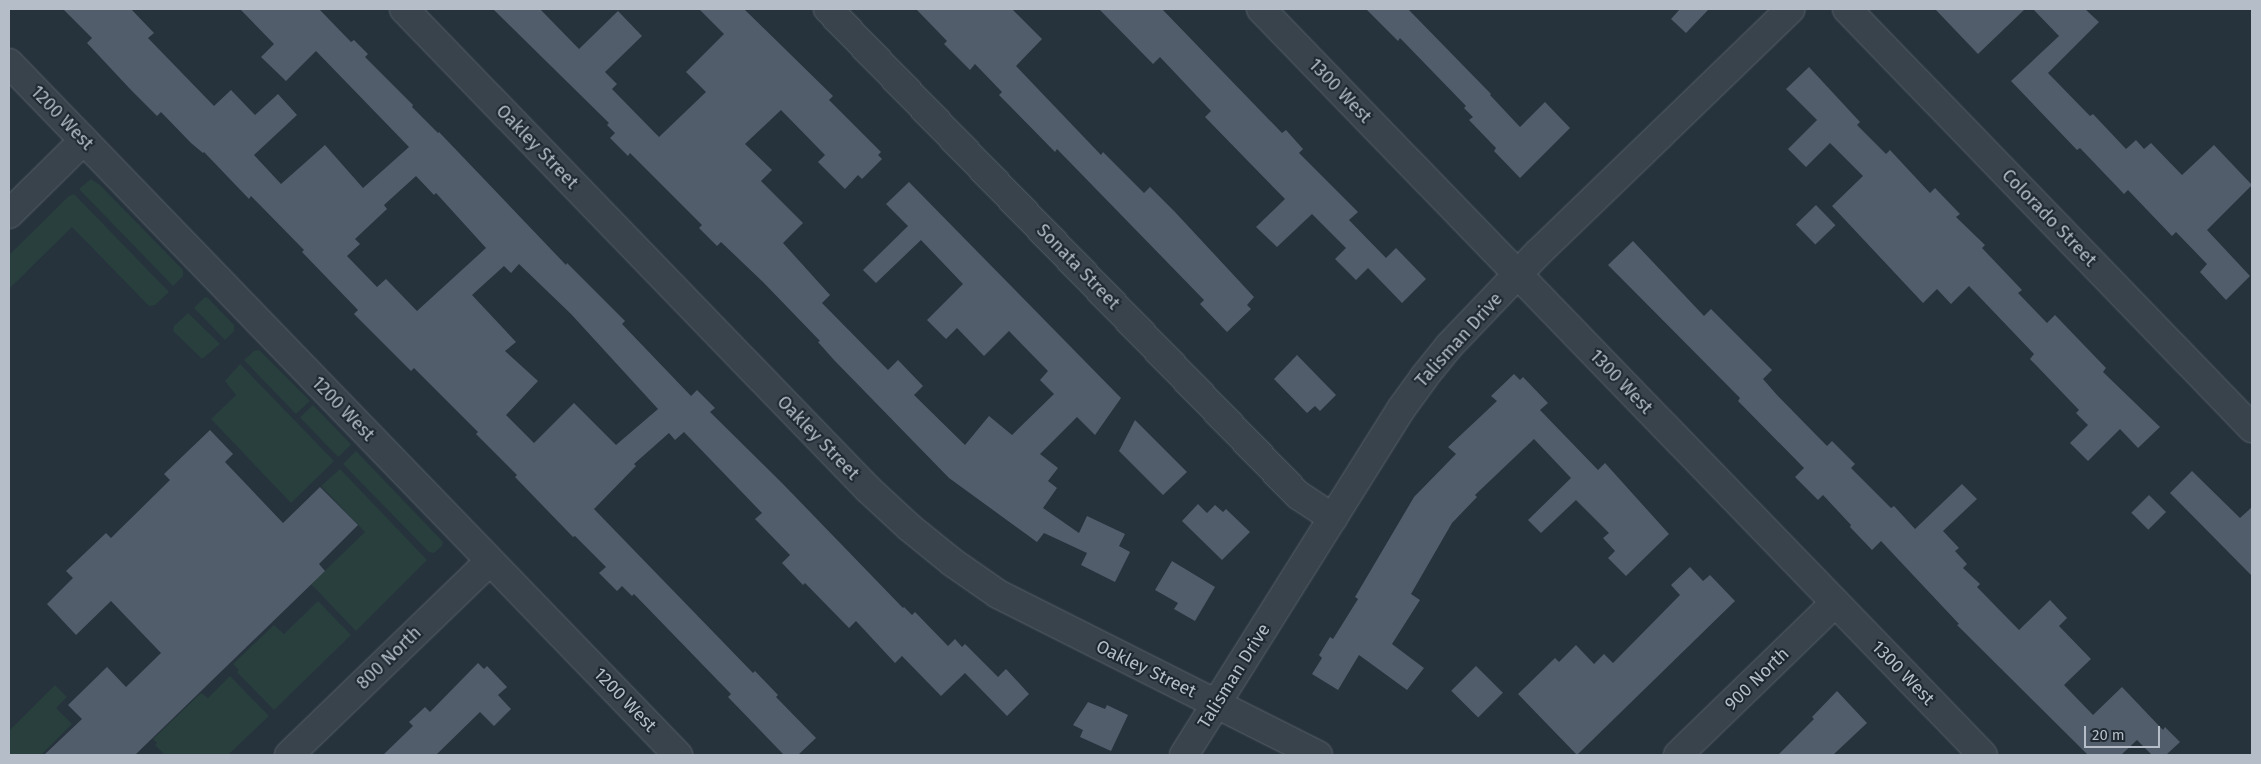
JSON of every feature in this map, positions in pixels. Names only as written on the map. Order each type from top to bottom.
[{"type":"street","name":"Oakley Street","points":[[404,9],[868,489],[909,527],[952,562],[998,594],[1046,620],[1318,755]]},
{"type":"street","name":"Sonata Street","points":[[828,9],[1298,495],[1333,518]]},
{"type":"street","name":"1300 West","points":[[1260,9],[1983,755]]},
{"type":"street","name":"Talisman Drive","points":[[1184,755],[1424,377],[1449,346],[1518,275],[1791,9]]},
{"type":"street","name":"Colorado Street","points":[[1846,9],[2252,428]]},
{"type":"street","name":"1200 West","points":[[9,62],[678,755]]},
{"type":"street","points":[[9,214],[84,140]]},
{"type":"street","name":"800 North","points":[[289,755],[490,561]]},
{"type":"street","name":"900 North","points":[[1678,755],[1835,603]]},
{"type":"green space","points":[[91,179],[100,185],[183,270],[183,276],[173,286],[79,189]]},
{"type":"green space","points":[[74,194],[169,292],[155,305],[149,306],[72,227],[9,289],[9,255],[69,196]]},
{"type":"green space","points":[[205,297],[234,325],[234,331],[225,340],[194,308]]},
{"type":"green space","points":[[188,313],[220,344],[202,359],[173,331],[174,326]]},
{"type":"green space","points":[[259,350],[310,401],[296,414],[244,360],[254,351]]},
{"type":"green space","points":[[240,364],[334,461],[291,503],[211,419],[236,395],[225,381]]},
{"type":"green space","points":[[313,405],[351,445],[338,457],[300,418]]},
{"type":"green space","points":[[356,451],[443,542],[442,546],[434,553],[429,552],[343,464]]},
{"type":"green space","points":[[340,469],[427,560],[356,631],[311,584],[365,532],[321,486]]},
{"type":"green space","points":[[318,601],[351,635],[274,710],[237,672],[239,670],[233,664],[274,625],[284,634]]},
{"type":"green space","points":[[230,676],[269,716],[228,755],[165,755],[155,745],[157,743],[153,739],[201,693],[208,698]]},
{"type":"green space","points":[[55,685],[67,697],[56,708],[72,724],[41,755],[9,755],[9,731]]},
{"type":"building","points":[[63,9],[131,9],[154,33],[148,38],[214,106],[231,90],[255,115],[278,94],[297,115],[254,155],[281,184],[325,145],[363,188],[409,147],[316,51],[286,81],[261,57],[274,44],[240,9],[319,9],[351,42],[354,40],[368,54],[365,57],[413,105],[412,107],[439,132],[566,265],[567,263],[625,321],[622,324],[691,396],[697,390],[715,408],[710,412],[903,608],[912,615],[915,612],[948,646],[955,639],[962,647],[965,644],[998,677],[1006,669],[1029,694],[1007,716],[965,673],[941,696],[902,656],[895,663],[856,621],[849,628],[805,583],[803,585],[782,563],[790,555],[755,519],[762,513],[684,432],[675,440],[669,433],[634,464],[636,466],[594,509],[753,673],[755,671],[778,695],[776,697],[816,738],[798,755],[784,755],[728,697],[731,694],[634,594],[632,596],[622,586],[617,591],[599,573],[606,567],[575,536],[573,537],[515,477],[517,475],[476,434],[478,432],[414,368],[411,371],[354,314],[358,310],[302,252],[304,250],[251,196],[249,199],[204,152],[191,143],[161,112],[157,116],[131,90],[87,43],[92,38]],"holes":[[[416,176],[434,195],[436,193],[486,248],[417,311],[386,279],[377,287],[347,256],[360,244],[355,239],[387,209],[384,205]],[[519,264],[571,314],[658,409],[616,445],[574,403],[534,443],[506,415],[538,381],[505,351],[516,342],[472,295],[504,266],[511,273]]]},
{"type":"building","points":[[493,9],[540,9],[579,49],[618,11],[642,36],[605,72],[617,84],[612,89],[659,137],[706,92],[686,72],[724,34],[699,9],[744,9],[833,96],[829,100],[881,152],[878,155],[882,159],[862,179],[858,175],[845,189],[818,162],[825,155],[781,110],[745,144],[772,170],[761,181],[803,223],[783,243],[830,295],[822,303],[888,370],[898,360],[923,386],[914,395],[965,445],[989,416],[1012,435],[1054,394],[1040,380],[1048,371],[1009,331],[984,356],[957,328],[946,339],[927,320],[963,284],[921,240],[876,283],[863,270],[908,226],[886,204],[909,182],[1121,398],[1095,435],[1077,417],[1040,454],[1058,468],[1048,481],[1057,488],[1043,508],[1079,533],[1087,516],[1125,534],[1119,546],[1130,552],[1115,582],[1081,565],[1087,553],[1044,533],[1037,542],[949,478],[834,360],[818,342],[820,341],[763,282],[721,242],[717,246],[699,228],[702,225],[630,153],[628,156],[610,138],[615,133],[607,125],[609,123]]},
{"type":"building","points":[[916,9],[1012,9],[1042,39],[1016,66],[1101,155],[1103,152],[1144,193],[1150,187],[1175,212],[1254,297],[1247,305],[1251,309],[1227,332],[1200,304],[1204,300],[1057,149],[1055,152],[999,95],[1002,92],[975,64],[970,70],[944,44],[947,41]]},
{"type":"building","points":[[1099,9],[1162,9],[1282,133],[1286,130],[1303,149],[1299,153],[1358,212],[1349,220],[1386,258],[1396,248],[1426,279],[1402,303],[1368,268],[1356,280],[1335,259],[1346,248],[1312,214],[1277,247],[1256,227],[1285,199],[1205,117],[1211,111],[1160,57],[1153,64]]},
{"type":"building","points":[[1366,9],[1408,9],[1491,94],[1520,127],[1545,102],[1570,128],[1520,178],[1494,151],[1496,148],[1469,120],[1473,117],[1464,108],[1466,106],[1400,38],[1398,41]]},
{"type":"building","points":[[1680,9],[1709,9],[1686,33],[1671,19]]},
{"type":"building","points":[[1935,9],[2025,9],[1978,54]]},
{"type":"building","points":[[2033,9],[2085,9],[2099,22],[2048,73],[2090,116],[2093,114],[2126,149],[2136,140],[2144,149],[2151,143],[2182,175],[2214,145],[2252,185],[2207,230],[2250,276],[2226,300],[2200,272],[2207,264],[2176,232],[2172,236],[2128,190],[2124,194],[2080,148],[2077,150],[2011,81],[2059,36]]},
{"type":"building","points":[[1809,67],[1860,122],[1857,125],[1886,154],[1890,150],[1930,193],[1935,188],[1960,214],[1956,217],[1985,245],[1982,248],[2022,290],[2018,293],[2047,323],[2055,315],[2106,368],[2103,372],[2160,427],[2138,448],[2120,429],[2088,461],[2070,443],[2088,425],[2076,413],[2079,410],[2030,359],[2034,354],[1969,286],[1951,304],[1937,289],[1923,303],[1832,206],[1863,176],[1830,143],[1806,167],[1788,149],[1817,120],[1786,89]]},
{"type":"building","points":[[1816,205],[1835,225],[1815,245],[1796,224]]},
{"type":"building","points":[[1633,241],[1704,316],[1711,309],[1772,370],[1763,379],[1777,395],[1827,446],[1832,441],[1855,464],[1851,468],[1891,508],[1894,506],[1915,529],[1962,484],[1977,499],[1943,531],[1959,548],[1955,551],[1967,564],[1963,568],[1980,584],[1977,587],[2019,630],[2050,600],[2067,618],[2059,626],[2091,659],[2064,685],[2093,715],[2122,687],[2163,730],[2165,727],[2180,742],[2166,755],[2152,755],[2137,740],[2121,755],[2088,755],[1957,625],[1959,624],[1881,541],[1872,550],[1823,495],[1818,500],[1795,477],[1804,468],[1738,401],[1740,398],[1608,265]]},
{"type":"building","points":[[1297,355],[1336,395],[1320,411],[1315,406],[1307,413],[1274,379]]},
{"type":"building","points":[[1514,374],[1520,380],[1523,377],[1548,403],[1540,410],[1598,470],[1605,463],[1669,534],[1626,576],[1608,558],[1615,551],[1603,538],[1609,533],[1576,500],[1541,533],[1528,520],[1571,478],[1534,439],[1475,495],[1477,497],[1452,523],[1411,594],[1420,600],[1392,644],[1424,668],[1407,690],[1359,655],[1338,690],[1312,674],[1322,658],[1319,655],[1330,637],[1333,639],[1358,599],[1355,597],[1414,497],[1456,454],[1448,447],[1497,401],[1491,396]]},
{"type":"building","points":[[1135,420],[1187,472],[1163,495],[1119,451]]},
{"type":"building","points":[[210,430],[233,454],[225,462],[283,523],[320,487],[358,525],[319,564],[325,571],[135,755],[44,755],[82,719],[68,705],[107,667],[126,687],[161,653],[111,601],[76,635],[47,604],[73,578],[66,571],[106,533],[111,538],[170,480],[164,474]]},
{"type":"building","points":[[2192,471],[2240,518],[2252,507],[2252,576],[2170,493]]},
{"type":"building","points":[[2149,495],[2166,512],[2148,530],[2131,513]]},
{"type":"building","points":[[1198,504],[1207,513],[1215,505],[1223,512],[1226,509],[1250,532],[1222,560],[1182,521]]},
{"type":"building","points":[[1172,561],[1215,587],[1195,621],[1174,609],[1178,603],[1155,590]]},
{"type":"building","points":[[1690,567],[1703,581],[1710,575],[1735,601],[1577,755],[1518,694],[1555,658],[1559,662],[1576,645],[1594,664],[1604,654],[1613,663],[1680,595],[1671,585]]},
{"type":"building","points":[[478,663],[484,669],[487,666],[507,687],[498,695],[511,709],[494,726],[480,712],[436,755],[383,755],[413,726],[409,722],[425,707],[430,712]]},
{"type":"building","points":[[1476,666],[1503,693],[1478,718],[1451,691]]},
{"type":"building","points":[[1837,691],[1867,723],[1833,755],[1778,755],[1814,719],[1812,717]]},
{"type":"building","points":[[1088,702],[1105,709],[1107,705],[1128,715],[1111,751],[1080,737],[1083,730],[1073,725]]}]
